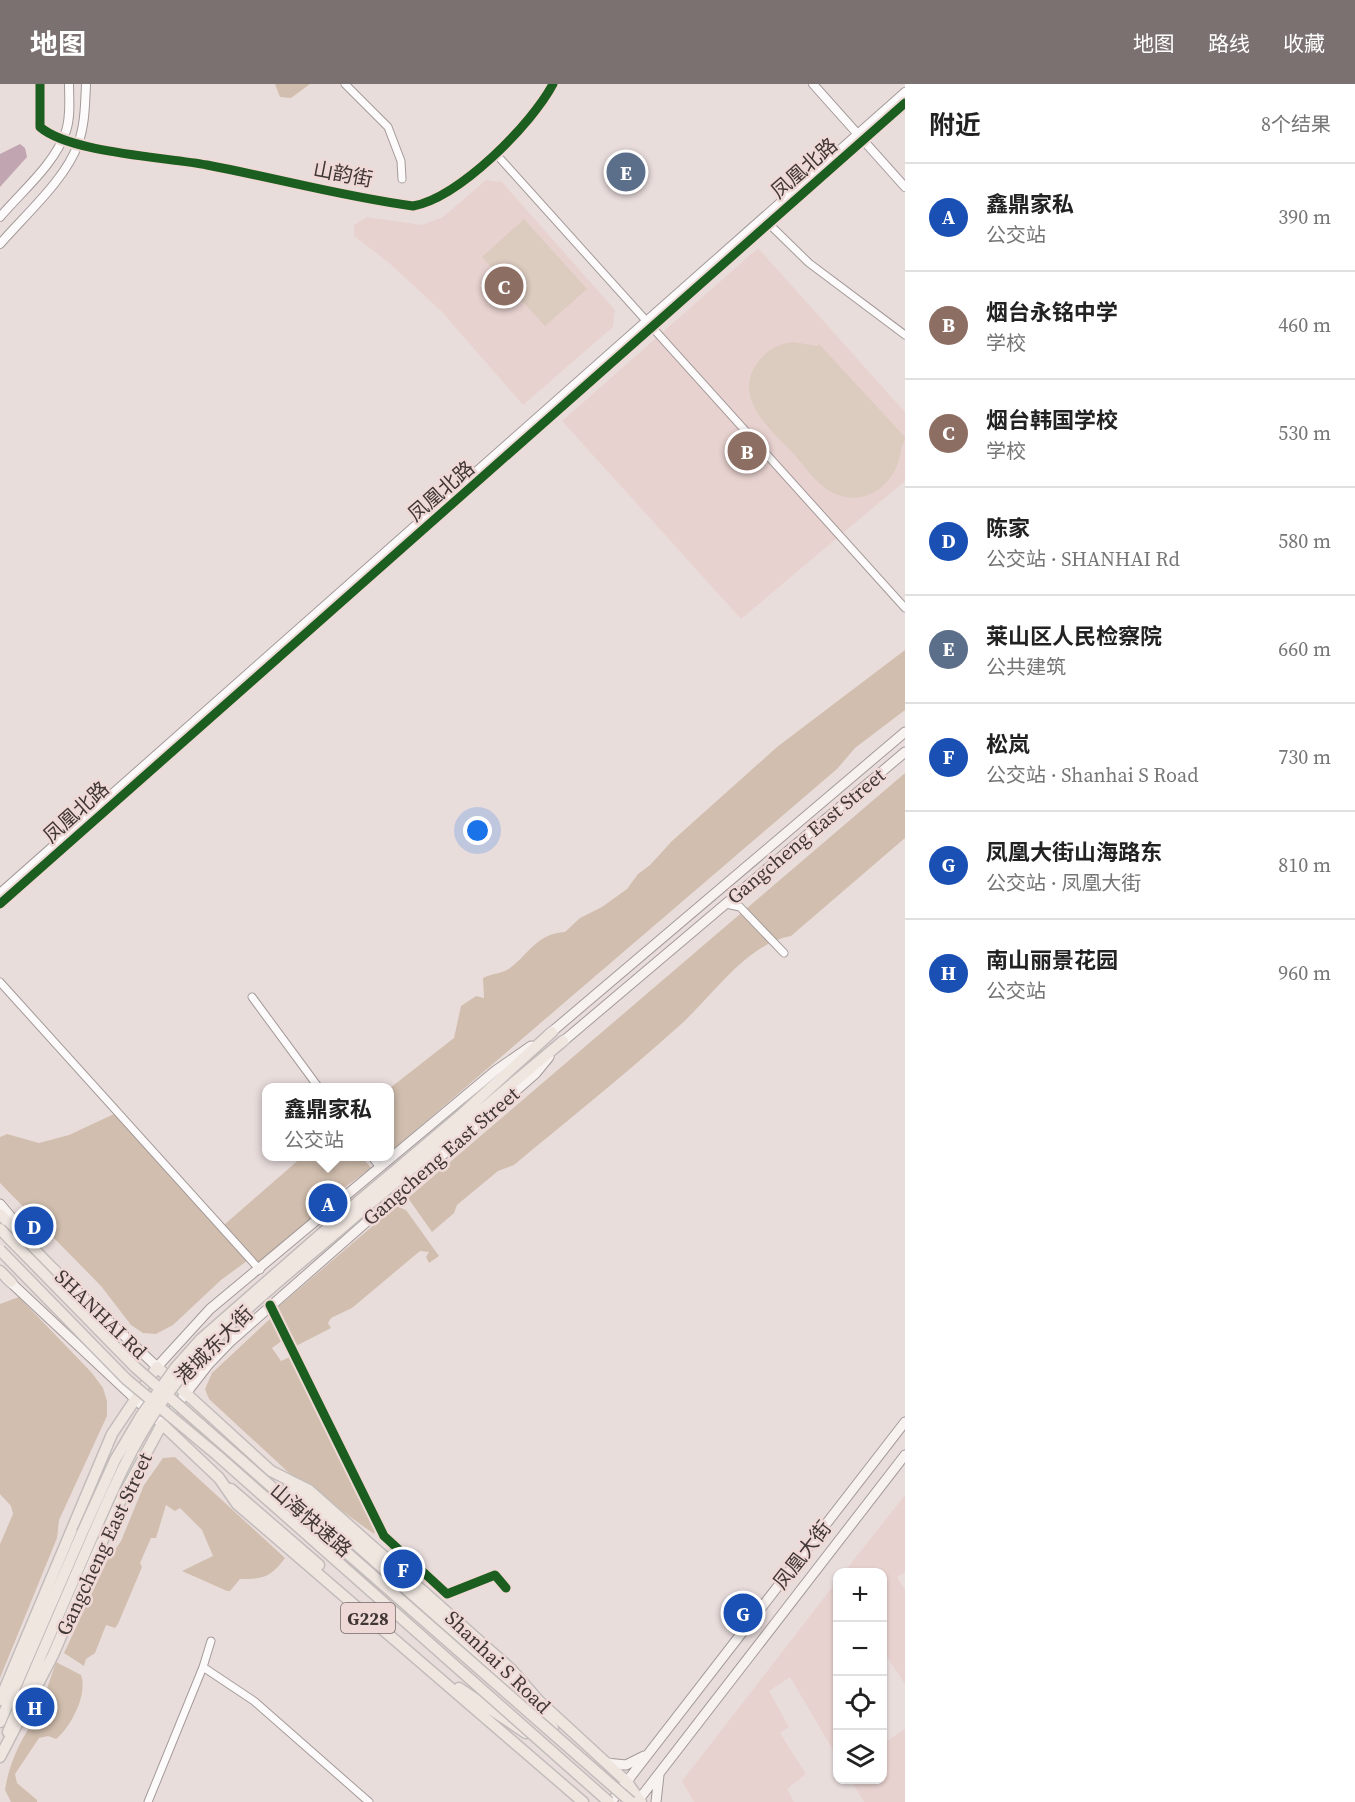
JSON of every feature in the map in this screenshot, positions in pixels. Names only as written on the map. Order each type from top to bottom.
[{"type":"highway","name":"港城东大街","points":[[356,1210],[552,1032]]},
{"type":"highway","name":"港城东大街","points":[[1,1755],[13,1716],[120,1452],[141,1416],[176,1367],[200,1340],[563,1041]]},
{"type":"highway","points":[[0,1214],[57,1273]]},
{"type":"highway","name":"山海快速路","points":[[0,1229],[135,1367],[576,1753],[637,1801]]},
{"type":"highway","name":"山海快速路","points":[[0,1250],[126,1379],[217,1455],[536,1740],[610,1802]]},
{"type":"highway","points":[[0,1272],[11,1282]]},
{"type":"highway","name":"港城东大街","points":[[134,1398],[157,1367]]},
{"type":"highway","name":"Shanhai S Road","points":[[157,1367],[271,1472],[317,1497],[511,1669],[539,1701],[627,1782],[637,1801]]},
{"type":"highway","name":"Gangcheng East Street","points":[[0,1700],[112,1434],[134,1398]]},
{"type":"highway","name":"Gangcheng East Street","points":[[1,1755],[27,1710],[53,1655],[117,1507],[162,1424]]},
{"type":"highway","name":"G228","points":[[162,1424],[219,1478],[237,1504],[580,1800]]},
{"type":"highway","points":[[271,1472],[361,1547],[503,1675],[576,1753]]},
{"type":"highway","points":[[219,1478],[454,1685],[536,1740]]},
{"type":"highway","name":"港城东大街","points":[[0,1722],[87,1535]]},
{"type":"main road","name":"Gangcheng East Street","points":[[394,1155],[495,1071],[552,1032],[905,732]]},
{"type":"main road","name":"Gangcheng East Street","points":[[162,1424],[184,1394],[231,1341],[270,1305],[536,1073],[563,1041],[905,752]]},
{"type":"main road","name":"Gangcheng East Street","points":[[157,1367],[210,1309],[260,1270],[387,1161]]},
{"type":"main road","name":"SHANHAI Rd","points":[[0,1204],[57,1273],[157,1367]]},
{"type":"main road","name":"SHANHAI Rd","points":[[11,1282],[162,1424]]},
{"type":"main road","name":"凤凰大街","points":[[610,1802],[905,1422]]},
{"type":"main road","name":"凤凰大街","points":[[637,1801],[905,1455]]},
{"type":"main road","points":[[604,1762],[626,1765],[651,1751]]},
{"type":"main road","points":[[656,1802],[656,1783],[662,1768]]},
{"type":"street","name":"山韵街","points":[[40,84],[40,127],[50,135],[79,144],[205,165],[413,206],[424,204],[447,191],[496,154],[544,101],[553,84]]},
{"type":"street","points":[[0,217],[45,165],[63,139],[70,108],[69,84]]},
{"type":"street","points":[[0,244],[72,159],[79,144],[84,120],[86,84]]},
{"type":"street","points":[[345,84],[388,127],[401,161],[402,179]]},
{"type":"street","points":[[813,84],[905,188]]},
{"type":"street","name":"凤凰北路","points":[[0,892],[768,223],[905,92]]},
{"type":"street","name":"凤凰北路","points":[[0,904],[860,137],[905,103]]},
{"type":"street","points":[[496,154],[905,608]]},
{"type":"street","points":[[768,223],[809,264],[905,334]]},
{"type":"street","points":[[726,904],[740,907],[784,953]]},
{"type":"street","points":[[0,982],[260,1270]]},
{"type":"street","points":[[252,997],[315,1083]]},
{"type":"street","points":[[375,1161],[380,1167]]},
{"type":"street","points":[[270,1305],[389,1543],[447,1594],[495,1575],[506,1588]]},
{"type":"street","points":[[148,1802],[203,1667],[211,1641]]},
{"type":"street","points":[[203,1667],[254,1701],[369,1802]]},
{"type":"shaded area","points":[[275,84],[310,84],[291,98],[280,97]]},
{"type":"shaded area","points":[[20,144],[25,148],[27,157],[0,187],[0,154]]},
{"type":"shaded area","points":[[486,180],[502,182],[615,310],[613,327],[523,405],[441,311],[388,262],[354,236],[354,225],[367,217],[422,225],[443,217]]},
{"type":"shaded area","points":[[524,219],[587,289],[545,326],[482,257]]},
{"type":"shaded area","points":[[758,248],[905,412],[905,481],[741,619],[562,421]]},
{"type":"shaded area","points":[[792,342],[817,346],[819,344],[905,437],[894,472],[887,482],[869,495],[858,498],[846,497],[827,490],[765,424],[751,401],[749,388],[751,375],[758,362],[777,346]]},
{"type":"shaded area","points":[[905,650],[905,710],[855,748],[837,769],[394,1149],[394,1085],[454,1038],[461,1006],[476,996],[484,998],[483,978],[507,970],[547,936],[565,932],[580,918],[602,907],[627,889],[638,874],[650,865],[672,841],[777,747]]},
{"type":"shaded area","points":[[905,773],[905,838],[791,936],[759,949],[745,960],[659,1044],[514,1165],[498,1171],[457,1205],[454,1213],[432,1232],[408,1198]]},
{"type":"shaded area","points":[[114,1114],[247,1261],[221,1280],[173,1325],[156,1334],[143,1333],[131,1325],[101,1286],[0,1183],[0,1137],[7,1134],[39,1143],[69,1135]]},
{"type":"shaded area","points":[[297,1161],[365,1161],[371,1168],[341,1190],[309,1222],[259,1263],[233,1238],[224,1225]]},
{"type":"shaded area","points":[[396,1206],[406,1210],[439,1256],[429,1263],[426,1257],[429,1252],[420,1251],[352,1308],[331,1318],[328,1323],[331,1328],[296,1346],[277,1310],[278,1307]]},
{"type":"shaded area","points":[[19,1297],[92,1373],[103,1388],[107,1401],[107,1416],[59,1520],[57,1538],[0,1678],[0,1544],[13,1514],[11,1506],[0,1494],[0,1304]]},
{"type":"shaded area","points":[[271,1318],[283,1340],[272,1348],[281,1361],[290,1357],[376,1528],[374,1534],[288,1472],[209,1399],[205,1389],[212,1373]]},
{"type":"shaded area","points":[[175,1457],[285,1558],[275,1570],[266,1576],[240,1579],[230,1591],[182,1571],[213,1556],[202,1530],[180,1508],[175,1511],[166,1505],[156,1538],[151,1538],[140,1563],[142,1567],[118,1624],[115,1628],[106,1625],[95,1653],[86,1659],[84,1666],[64,1653],[107,1561],[121,1541],[144,1485],[163,1458]]},
{"type":"shaded area","points":[[905,1495],[905,1572],[897,1577],[905,1590],[905,1684],[887,1657],[887,1568],[847,1568]]},
{"type":"shaded area","points":[[833,1586],[833,1750],[790,1677],[769,1691],[789,1727],[780,1733],[806,1774],[787,1789],[794,1802],[694,1802],[682,1781]]},
{"type":"shaded area","points":[[56,1662],[81,1675],[83,1683],[77,1710],[62,1734],[56,1739],[48,1736],[39,1738],[15,1774],[17,1783],[37,1802],[11,1802],[5,1790],[9,1772],[16,1752],[37,1718]]},
{"type":"shaded area","points":[[905,1729],[905,1802],[864,1802],[853,1784],[887,1784],[887,1741]]},
{"type":"cycle path","points":[[40,84],[40,127],[54,136],[73,143],[119,153],[207,165],[361,198],[413,206],[431,200],[451,189],[492,157],[529,119],[553,84]]},
{"type":"cycle path","points":[[0,904],[905,103]]},
{"type":"cycle path","points":[[270,1305],[384,1536],[447,1594],[495,1575],[506,1588]]},
{"type":"place","name":"莱山区人民检察院","points":[[626,172]]},
{"type":"place","name":"烟台韩国学校","points":[[504,286]]},
{"type":"place","name":"烟台永铭中学","points":[[747,451]]},
{"type":"place","name":"鑫鼎家私","points":[[328,1203]]},
{"type":"place","name":"陈家","points":[[34,1226]]},
{"type":"place","name":"松岚","points":[[403,1569]]},
{"type":"place","name":"凤凰大街山海路东","points":[[743,1613]]},
{"type":"place","name":"南山丽景花园","points":[[35,1707]]}]
